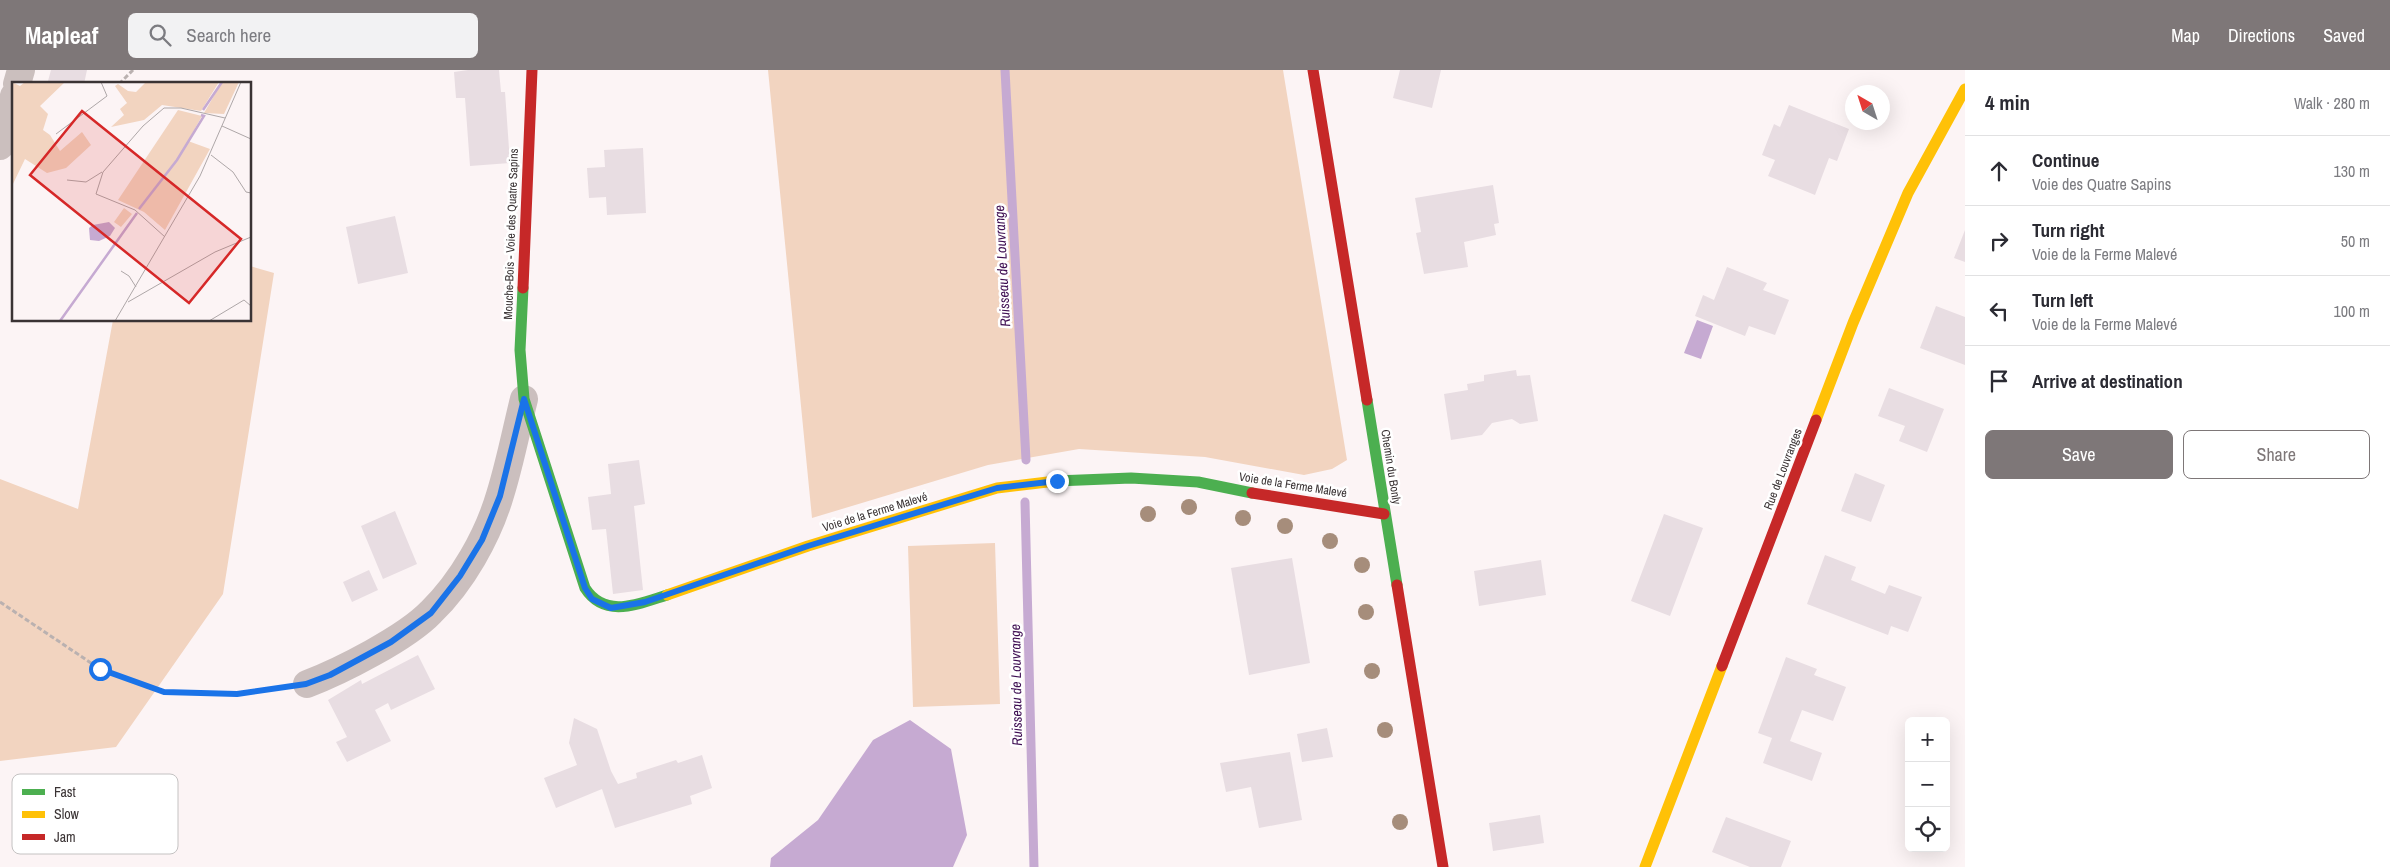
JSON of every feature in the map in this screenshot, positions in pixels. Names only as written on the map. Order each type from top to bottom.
[{"type":"street","name":"Mouche-Bois - Voie des Quatre Sapins","points":[[524,399],[520,350],[532,70]]},
{"type":"street","name":"Chemin du Bonly","points":[[1313,70],[1443,867]]},
{"type":"street","name":"Rue de Louvranges","points":[[1644,867],[1853,323],[1908,193],[1965,88]]},
{"type":"street","points":[[0,146],[12,103]]},
{"type":"street","name":"Voie de la Ferme Malevé","points":[[524,399],[585,588],[592,599],[611,608],[645,602],[808,546],[997,488],[1057,481],[1131,478],[1198,482],[1256,494],[1384,514]]},
{"type":"street","points":[[306,684],[330,675],[391,642],[431,613],[460,576],[482,540],[500,496],[524,399]]},
{"type":"path","points":[[121,82],[133,70]]},
{"type":"path","points":[[0,602],[100,669],[164,692],[237,694],[306,684]]},
{"type":"shaded area","points":[[768,70],[1283,70],[1347,460],[1332,469],[1304,475],[1205,457],[1079,449],[988,465],[812,518]]},
{"type":"shaded area","points":[[251,266],[274,273],[223,594],[116,747],[0,761],[0,479],[78,509],[113,321],[251,321]]},
{"type":"shaded area","points":[[1697,320],[1713,326],[1701,359],[1684,353]]},
{"type":"shaded area","points":[[995,543],[1000,704],[913,707],[908,546]]},
{"type":"shaded area","points":[[910,720],[951,749],[967,835],[953,867],[770,867],[771,858],[818,820],[873,740]]},
{"type":"building","points":[[51,70],[87,70],[84,82],[48,81]]},
{"type":"building","points":[[499,70],[501,92],[505,92],[510,163],[470,166],[465,98],[456,98],[454,72]]},
{"type":"building","points":[[1400,70],[1441,70],[1432,108],[1393,98]]},
{"type":"building","points":[[1789,105],[1849,130],[1837,161],[1829,158],[1815,195],[1768,176],[1775,160],[1762,155],[1774,124],[1780,127]]},
{"type":"building","points":[[643,148],[646,213],[607,215],[606,197],[589,198],[587,168],[605,167],[604,150]]},
{"type":"building","points":[[1493,185],[1499,223],[1494,224],[1496,235],[1464,242],[1468,267],[1424,274],[1416,233],[1421,232],[1415,198]]},
{"type":"building","points":[[395,216],[408,273],[358,284],[346,227]]},
{"type":"building","points":[[1965,230],[1965,262],[1954,258]]},
{"type":"building","points":[[1727,267],[1767,283],[1763,290],[1789,300],[1775,335],[1749,326],[1745,336],[1695,316],[1703,295],[1714,300]]},
{"type":"building","points":[[1936,306],[1965,317],[1965,365],[1920,348]]},
{"type":"building","points":[[1516,370],[1517,376],[1530,375],[1538,421],[1520,424],[1512,419],[1492,423],[1482,435],[1451,440],[1444,394],[1468,390],[1467,384],[1484,381],[1484,375]]},
{"type":"building","points":[[1889,388],[1944,409],[1927,452],[1899,441],[1905,426],[1878,416]]},
{"type":"building","points":[[639,460],[645,504],[634,506],[643,590],[613,594],[606,529],[592,530],[588,497],[611,494],[608,464]]},
{"type":"building","points":[[1855,473],[1885,485],[1871,522],[1841,511]]},
{"type":"building","points":[[395,511],[417,564],[383,579],[361,526]]},
{"type":"building","points":[[1664,514],[1703,528],[1670,616],[1631,601]]},
{"type":"building","points":[[1825,555],[1856,567],[1851,580],[1885,594],[1889,585],[1922,597],[1908,632],[1891,626],[1888,635],[1807,604]]},
{"type":"building","points":[[1292,558],[1310,663],[1249,675],[1231,568]]},
{"type":"building","points":[[1541,560],[1546,595],[1479,606],[1474,571]]},
{"type":"building","points":[[369,570],[378,590],[352,602],[343,582]]},
{"type":"building","points":[[418,655],[435,689],[391,710],[388,703],[375,710],[391,741],[347,762],[336,742],[347,737],[328,700],[361,680],[362,684]]},
{"type":"building","points":[[1786,657],[1817,669],[1814,675],[1846,687],[1833,721],[1802,710],[1790,741],[1822,753],[1812,781],[1763,763],[1772,738],[1758,733]]},
{"type":"building","points":[[574,718],[597,729],[611,771],[618,784],[637,778],[636,773],[676,760],[678,763],[702,755],[712,788],[690,796],[692,804],[615,828],[602,789],[556,808],[544,778],[577,765],[569,743]]},
{"type":"building","points":[[1327,728],[1333,757],[1302,762],[1297,734]]},
{"type":"building","points":[[1290,752],[1302,820],[1259,828],[1251,787],[1226,792],[1220,763]]},
{"type":"building","points":[[1540,815],[1544,843],[1493,851],[1489,823]]},
{"type":"building","points":[[1726,817],[1791,841],[1781,867],[1750,867],[1712,852]]},
{"type":"waterway","name":"Ruisseau de Louvrange","points":[[1005,70],[1026,460]]},
{"type":"waterway","name":"Ruisseau de Louvrange","points":[[1025,502],[1034,867]]},
{"type":"traffic: fast","points":[[523,288],[520,350],[524,399],[585,588],[593,598],[612,606],[634,605],[667,595]]},
{"type":"traffic: fast","points":[[1367,400],[1397,585]]},
{"type":"traffic: fast","points":[[1056,481],[1131,478],[1198,482],[1252,493]]},
{"type":"traffic: slow","points":[[1816,420],[1853,323],[1908,193],[1965,89]]},
{"type":"traffic: slow","points":[[667,595],[808,546],[997,488],[1056,481]]},
{"type":"traffic: slow","points":[[1645,867],[1722,666]]},
{"type":"traffic: jam","points":[[523,288],[532,70]]},
{"type":"traffic: jam","points":[[1313,70],[1367,400]]},
{"type":"traffic: jam","points":[[1722,666],[1816,420]]},
{"type":"traffic: jam","points":[[1252,493],[1384,514]]},
{"type":"traffic: jam","points":[[1397,585],[1443,867]]},
{"type":"route","points":[[100,669],[164,692],[237,694],[306,684],[330,675],[391,642],[431,613],[460,576],[482,540],[500,496],[524,399],[585,588],[592,599],[611,608],[645,602],[808,546],[997,488],[1057,481]]}]
